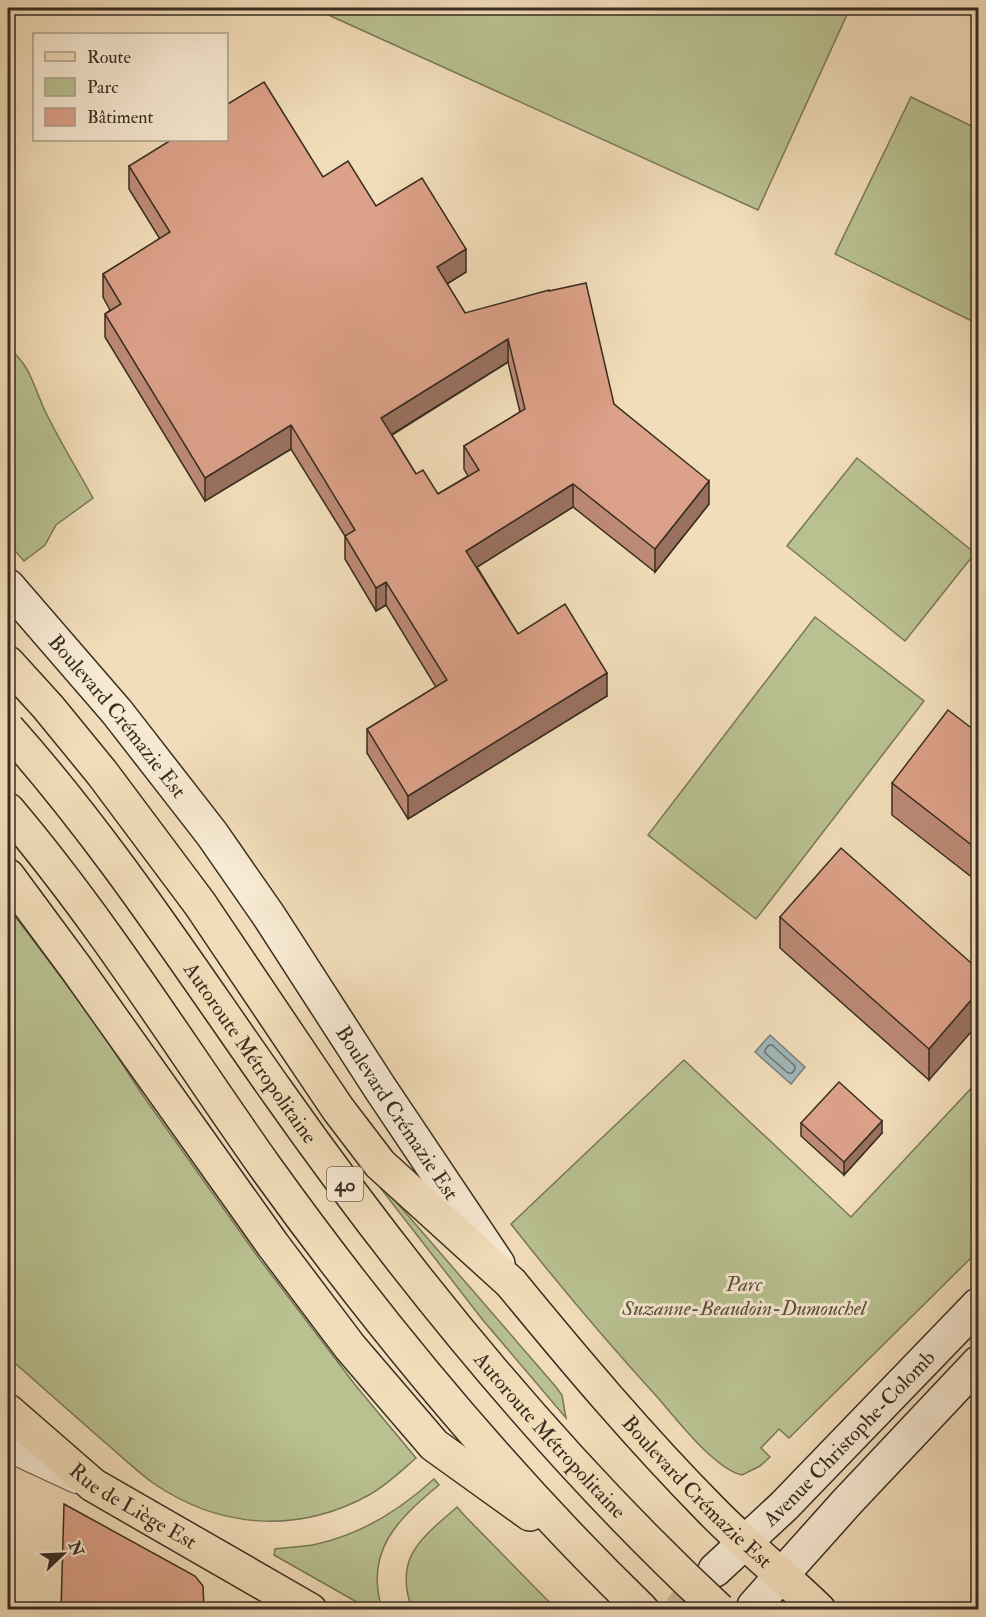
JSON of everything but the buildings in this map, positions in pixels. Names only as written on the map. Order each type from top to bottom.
[{"type":"main road","name":"Boulevard Crémazie Est","points":[[8,586],[103,695],[212,834],[269,916],[380,1088],[511,1283],[598,1388],[711,1511],[819,1610]]},
{"type":"main road","points":[[8,663],[48,707],[102,773],[200,904],[338,1109],[380,1164],[511,1283]]},
{"type":"main road","name":"Autoroute Métropolitaine","points":[[8,729],[121,867],[276,1090],[407,1267],[550,1437],[640,1533],[719,1610]]},
{"type":"main road","name":"40","points":[[8,810],[99,927],[268,1170],[363,1296],[496,1456],[587,1555],[642,1610]]},
{"type":"main road","points":[[8,876],[273,1245],[350,1347],[434,1445],[587,1555]]},
{"type":"main road","name":"Avenue Christophe-Colomb","points":[[715,1570],[784,1506],[978,1305]]},
{"type":"main road","name":"Avenue Christophe-Colomb","points":[[754,1606],[847,1502],[978,1363]]},
{"type":"main road","points":[[8,1411],[93,1485]]},
{"type":"main road","name":"Rue de Liège Est","points":[[93,1485],[310,1610]]},
{"type":"street","name":"Rue de Liège Est","points":[[8,1445],[93,1485]]},
{"type":"green space","points":[[313,8],[850,8],[758,210]]},
{"type":"green space","points":[[911,97],[978,129],[978,324],[835,254]]},
{"type":"green space","points":[[8,347],[31,376],[50,422],[93,498],[56,525],[45,545],[24,561],[8,543]]},
{"type":"green space","points":[[857,458],[975,553],[905,641],[787,546]]},
{"type":"green space","points":[[815,617],[924,701],[756,919],[648,835]]},
{"type":"green space","points":[[8,907],[92,1018],[144,1097],[258,1257],[356,1386],[416,1458],[376,1491],[342,1508],[315,1516],[287,1520],[260,1521],[205,1510],[179,1498],[146,1478],[8,1357]]},
{"type":"green space","name":"Parc Suzanne-Beaudoin-Dumouchel","points":[[684,1060],[851,1217],[978,1081],[978,1251],[789,1438],[779,1429],[761,1448],[770,1457],[760,1466],[742,1475],[720,1464],[686,1431],[583,1313],[511,1224]]},
{"type":"green space","points":[[348,1146],[556,1387],[562,1395],[566,1418],[482,1319]]},
{"type":"green space","points":[[434,1479],[439,1485],[398,1524],[381,1553],[378,1588],[382,1609],[369,1609],[274,1555],[275,1549],[307,1546],[334,1540],[365,1527],[394,1511]]},
{"type":"green space","points":[[457,1507],[556,1609],[412,1609],[406,1575],[414,1550],[422,1539]]},
{"type":"water","points":[[770,1035],[805,1067],[791,1084],[755,1052]]},
{"type":"tunnel","points":[[679,1610],[715,1570]]}]
